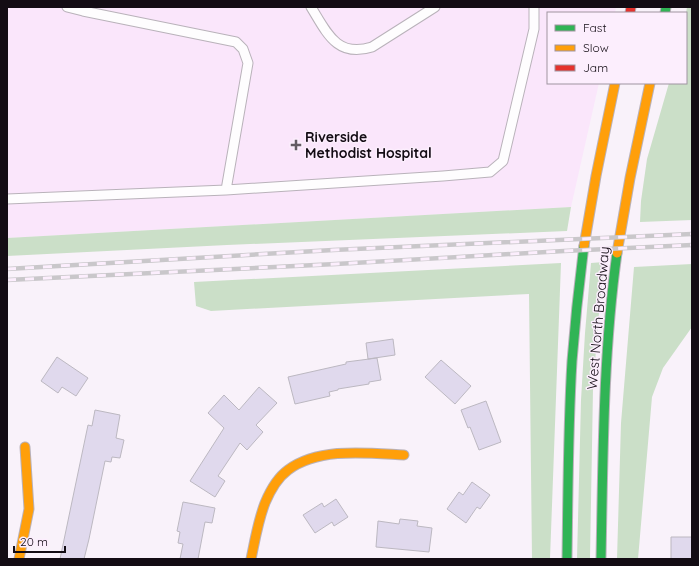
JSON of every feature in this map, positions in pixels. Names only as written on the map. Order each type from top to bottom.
[{"type":"main road","name":"West North Broadway","points":[[567,559],[570,392],[579,277],[590,202],[615,84]]},
{"type":"main road","name":"West North Broadway","points":[[601,559],[605,390],[614,274],[624,209],[637,140],[650,84]]},
{"type":"main road","points":[[19,559],[29,509],[25,446]]},
{"type":"main road","points":[[251,559],[259,521],[265,502],[274,485],[287,470],[305,460],[325,456],[352,453],[404,456]]},
{"type":"lane","points":[[68,7],[236,42],[242,49],[248,63],[226,190]]},
{"type":"lane","points":[[311,7],[332,40],[345,48],[355,50],[363,50],[372,47],[435,7]]},
{"type":"lane","points":[[7,199],[226,190],[490,172],[503,160],[534,30],[534,7]]},
{"type":"shaded area","name":"Riverside Methodist Hospital","points":[[7,7],[616,7],[615,12],[547,12],[547,84],[599,84],[571,207],[7,238]]},
{"type":"green space","points":[[687,7],[692,7],[692,220],[640,222],[641,201],[647,159],[669,84],[687,84]]},
{"type":"green space","points":[[571,207],[567,231],[7,256],[7,238]]},
{"type":"green space","points":[[604,262],[593,389],[590,559],[577,559],[581,400],[591,263]]},
{"type":"green space","points":[[561,263],[550,559],[532,559],[529,294],[211,311],[196,306],[194,282]]},
{"type":"green space","points":[[692,264],[692,327],[663,368],[652,397],[638,559],[617,559],[621,423],[634,267]]},
{"type":"building","points":[[393,339],[395,355],[368,359],[366,343]]},
{"type":"building","points":[[57,357],[88,378],[76,396],[62,387],[58,393],[41,381]]},
{"type":"building","points":[[377,358],[381,380],[369,382],[369,384],[338,389],[329,392],[330,396],[295,404],[288,377],[346,364],[346,362]]},
{"type":"building","points":[[441,360],[471,386],[455,404],[425,377]]},
{"type":"building","points":[[259,387],[277,403],[256,425],[263,432],[247,450],[240,443],[218,476],[225,481],[215,497],[190,481],[224,428],[208,413],[224,395],[239,410]]},
{"type":"building","points":[[486,401],[501,442],[479,450],[470,427],[468,428],[461,410]]},
{"type":"building","points":[[95,410],[120,415],[116,438],[124,440],[120,458],[112,457],[111,462],[105,461],[84,559],[60,559],[88,425],[92,426]]},
{"type":"building","points":[[472,482],[490,495],[480,509],[477,507],[466,523],[447,509],[459,492],[463,495]]},
{"type":"building","points":[[336,499],[348,517],[334,526],[332,522],[315,533],[303,515],[322,503],[324,507]]},
{"type":"building","points":[[183,502],[215,508],[212,523],[205,522],[198,559],[180,559],[183,544],[178,543],[180,532],[177,531]]},
{"type":"building","points":[[400,519],[418,521],[417,526],[432,528],[429,552],[376,547],[378,521],[399,524]]},
{"type":"building","points":[[671,537],[692,537],[692,559],[671,559]]},
{"type":"railway","points":[[7,269],[333,250],[692,234]]},
{"type":"railway","points":[[7,280],[692,245]]},
{"type":"traffic: fast","points":[[665,12],[666,7]]},
{"type":"traffic: fast","points":[[567,559],[572,361],[584,246]]},
{"type":"traffic: fast","points":[[601,559],[606,367],[612,291],[617,253]]},
{"type":"traffic: slow","points":[[584,246],[596,176],[615,84]]},
{"type":"traffic: slow","points":[[617,253],[630,178],[650,84]]},
{"type":"traffic: slow","points":[[19,559],[29,509],[25,447]]},
{"type":"traffic: slow","points":[[251,559],[265,503],[274,485],[288,470],[300,463],[314,458],[344,453],[404,455]]},
{"type":"traffic: jam","points":[[630,12],[631,7]]},
{"type":"place","name":"Riverside Methodist Hospital","points":[[296,145]]}]
